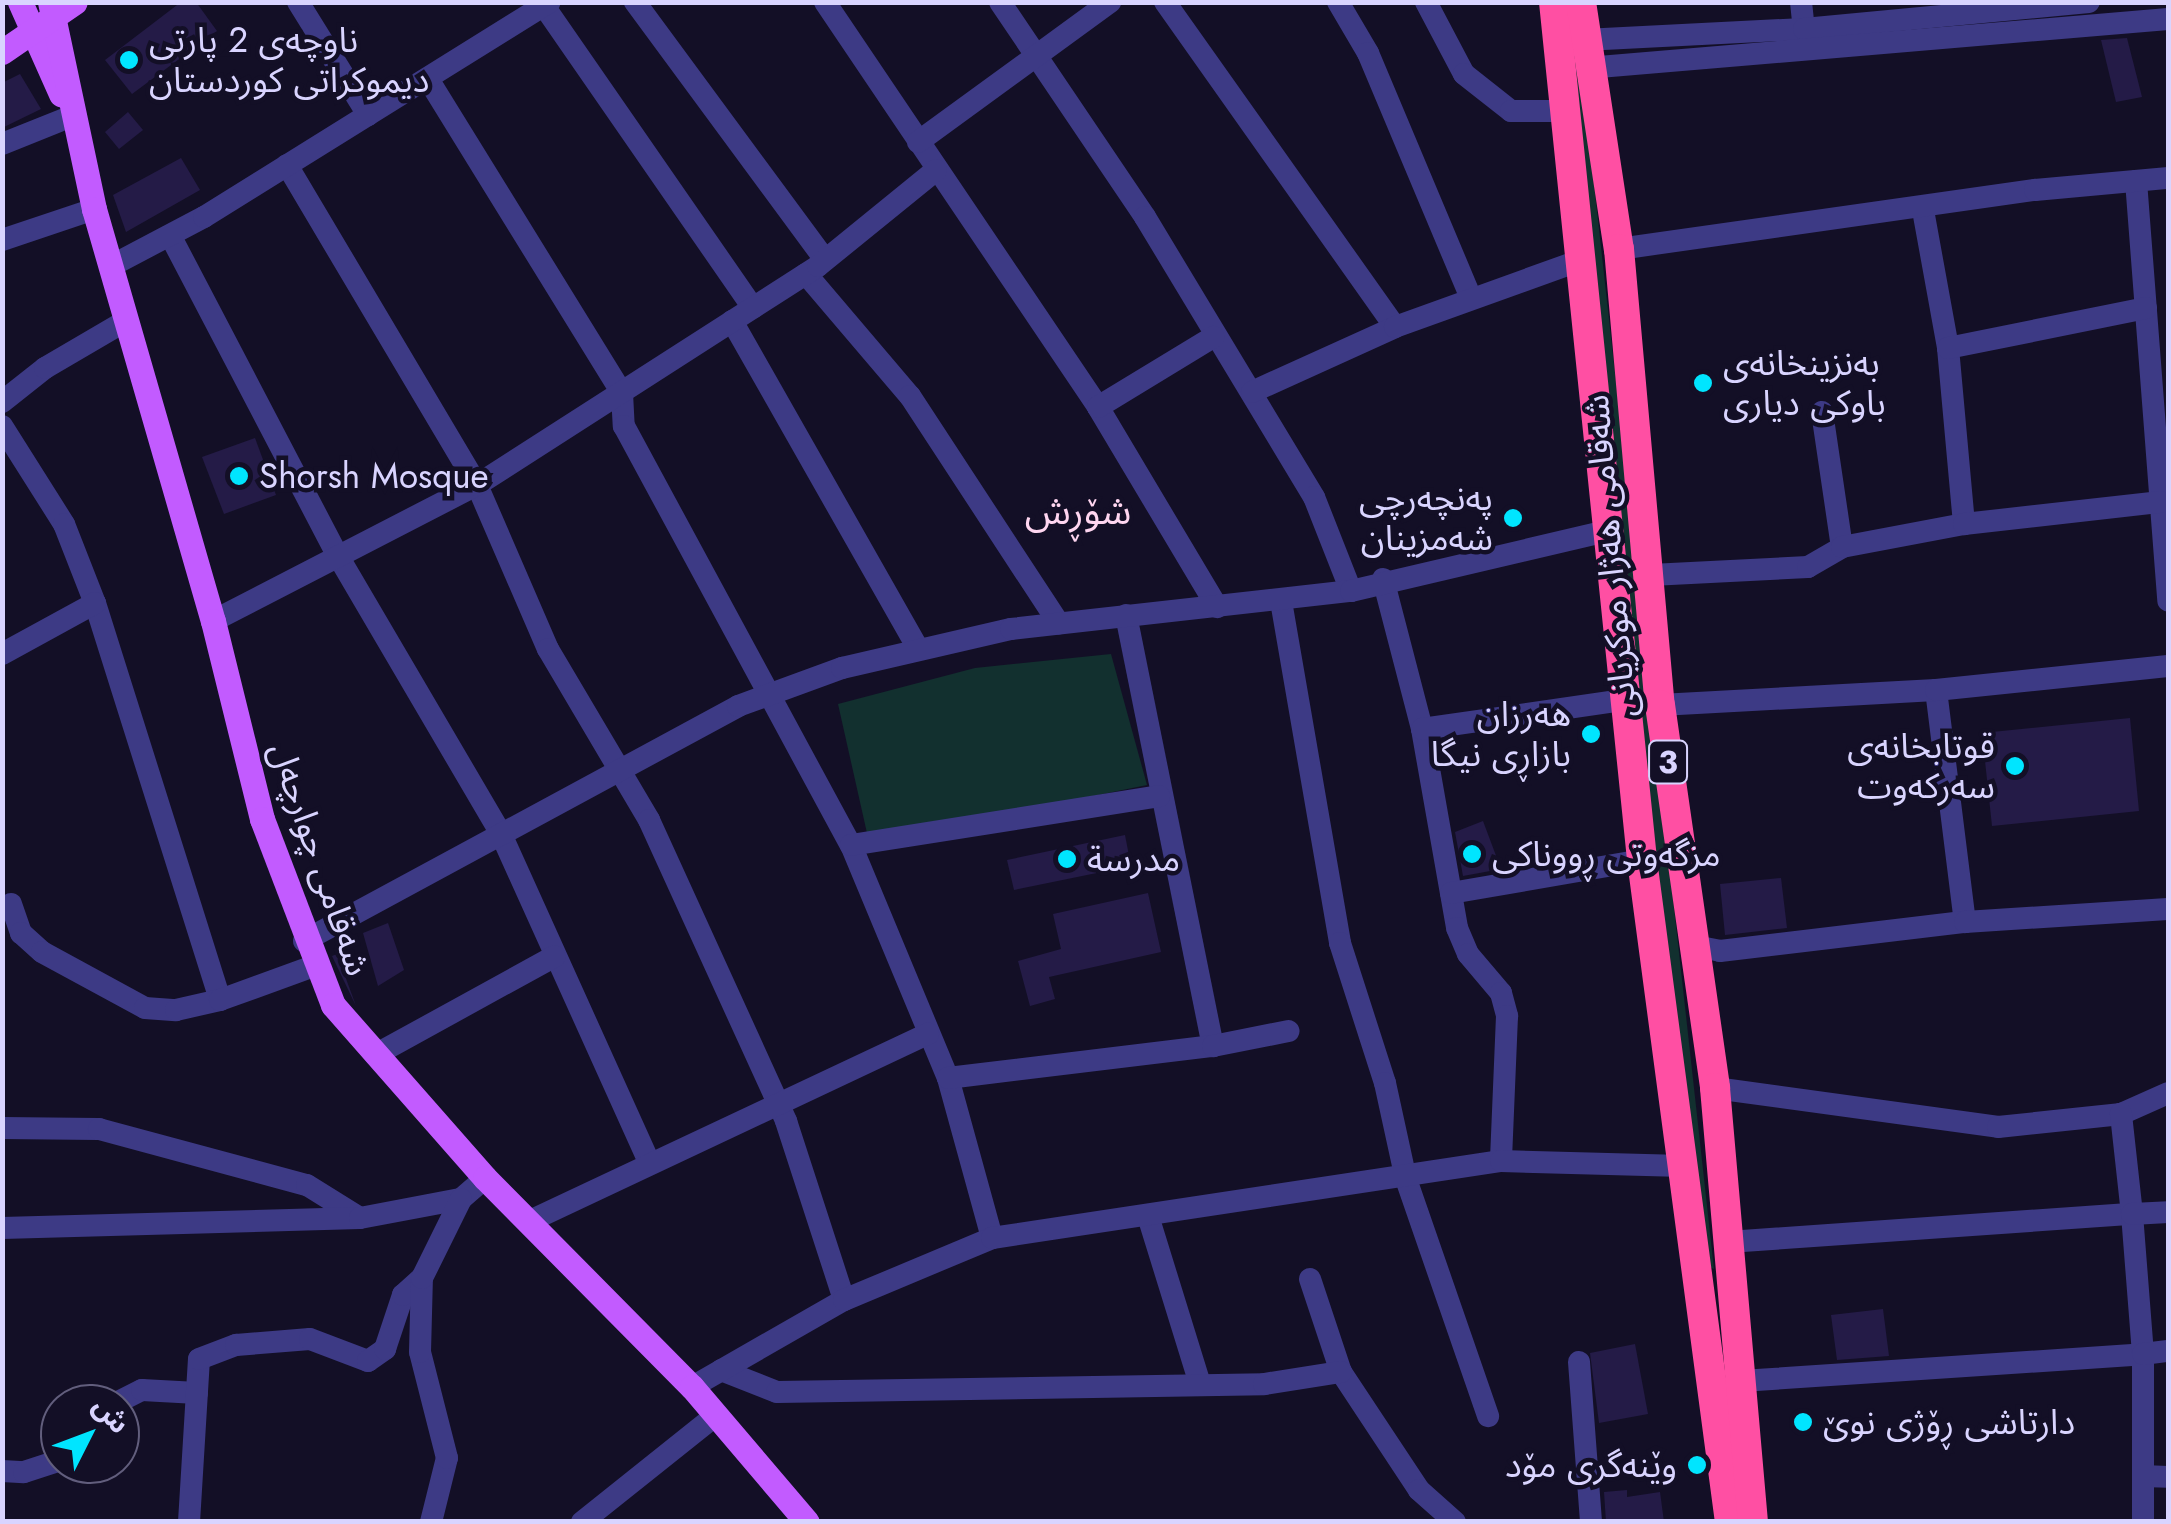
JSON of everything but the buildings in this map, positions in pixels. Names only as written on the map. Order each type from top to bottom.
[{"type":"highway","name":"شەقامی ھەژار موکریانی","points":[[1554,2],[1630,699],[1642,860],[1696,1276],[1740,1381],[1753,1522]]},
{"type":"highway","name":"شەقامی ھەژار موکریانی","points":[[1581,2],[1619,249],[1652,575],[1660,706],[1715,1088],[1728,1254],[1719,1327],[1730,1522]]},
{"type":"highway","points":[[1696,1276],[1720,1283],[1728,1254]]},
{"type":"main road","points":[[2,6],[9,2]]},
{"type":"main road","points":[[20,2],[72,116]]},
{"type":"main road","points":[[2,52],[34,35],[60,8]]},
{"type":"main road","points":[[60,8],[72,116]]},
{"type":"main road","name":"شەقامی چوارچەل","points":[[72,116],[94,209],[213,621],[262,819],[304,940],[333,1005],[486,1178],[692,1387],[807,1522]]},
{"type":"street","points":[[298,2],[368,115]]},
{"type":"street","points":[[635,2],[816,267],[910,396],[1059,624]]},
{"type":"street","points":[[825,2],[1098,407],[1218,606]]},
{"type":"street","points":[[1000,2],[1146,216],[1213,337],[1252,392],[1314,496],[1351,591]]},
{"type":"street","points":[[918,142],[1035,52],[1110,2]]},
{"type":"street","points":[[1165,2],[1395,327]]},
{"type":"street","points":[[1338,2],[1368,54],[1472,298]]},
{"type":"street","points":[[1426,2],[1464,74],[1511,111],[1567,111]]},
{"type":"street","points":[[1801,2],[1804,28]]},
{"type":"street","points":[[1586,54],[1804,28],[2089,2]]},
{"type":"street","points":[[111,266],[171,237],[547,4],[753,308]]},
{"type":"street","points":[[1586,54],[2168,20]]},
{"type":"street","points":[[428,79],[622,393],[624,426],[764,695],[852,845],[948,1078],[992,1238]]},
{"type":"street","points":[[2,144],[72,116]]},
{"type":"street","points":[[287,166],[476,484],[548,649],[648,820],[777,1100],[844,1300]]},
{"type":"street","points":[[213,621],[476,484],[622,393],[816,267],[936,170]]},
{"type":"street","points":[[1619,249],[2168,178]]},
{"type":"street","points":[[2136,181],[2168,601]]},
{"type":"street","points":[[2,240],[94,209]]},
{"type":"street","points":[[1923,210],[1948,348],[1964,524]]},
{"type":"street","points":[[171,237],[338,556],[501,834],[649,1162]]},
{"type":"street","points":[[1252,392],[1395,327],[1580,260]]},
{"type":"street","points":[[1948,348],[2146,308]]},
{"type":"street","points":[[2,402],[45,368],[127,320]]},
{"type":"street","points":[[732,322],[916,647]]},
{"type":"street","points":[[1098,407],[1213,337]]},
{"type":"street","points":[[1822,412],[1842,547]]},
{"type":"street","points":[[2,426],[64,524],[95,603],[220,1000]]},
{"type":"street","points":[[1652,575],[1808,567],[1842,547],[1964,524],[2161,502]]},
{"type":"street","points":[[304,940],[764,695],[916,647],[1126,615],[1351,591],[1383,579],[1612,530]]},
{"type":"street","points":[[1383,579],[1422,729],[1451,893],[1468,954],[1501,993],[1507,1016],[1501,1161]]},
{"type":"street","points":[[1280,600],[1340,943],[1385,1084],[1406,1179],[1488,1416]]},
{"type":"street","points":[[2,654],[95,603]]},
{"type":"street","points":[[1126,615],[1213,1046]]},
{"type":"street","points":[[1660,706],[1936,690],[2168,666]]},
{"type":"street","points":[[1936,690],[1966,922]]},
{"type":"street","points":[[1422,729],[1630,699]]},
{"type":"street","points":[[852,845],[1160,796]]},
{"type":"street","points":[[1451,893],[1642,860]]},
{"type":"street","points":[[11,904],[21,932],[42,952],[122,1000],[176,1010],[220,1000],[314,966]]},
{"type":"street","points":[[1694,946],[1720,951],[1966,922],[2168,909]]},
{"type":"street","points":[[375,1055],[554,956]]},
{"type":"street","points":[[948,1078],[1213,1046],[1288,1031]]},
{"type":"street","points":[[530,1221],[777,1100],[928,1034]]},
{"type":"street","points":[[1715,1088],[1998,1128],[2121,1114],[2168,1094]]},
{"type":"street","points":[[2121,1114],[2143,1354],[2143,1522]]},
{"type":"street","points":[[2,1128],[100,1129],[308,1186],[360,1218]]},
{"type":"street","points":[[692,1387],[844,1300],[992,1238],[1406,1179],[1501,1161],[1684,1166]]},
{"type":"street","points":[[189,1522],[199,1359],[236,1345],[310,1340],[368,1361],[380,1356],[403,1295],[422,1278],[461,1199],[486,1178]]},
{"type":"street","points":[[2,1228],[360,1218],[461,1199]]},
{"type":"street","points":[[1728,1254],[2168,1212]]},
{"type":"street","points":[[1148,1216],[1198,1381]]},
{"type":"street","points":[[422,1278],[420,1352],[447,1458],[431,1522]]},
{"type":"street","points":[[1310,1280],[1341,1372],[1418,1490],[1455,1522]]},
{"type":"street","points":[[1740,1381],[2168,1351]]},
{"type":"street","points":[[1579,1362],[1591,1522]]},
{"type":"street","points":[[721,1370],[777,1392],[1198,1381],[1264,1384],[1341,1372]]},
{"type":"street","points":[[140,1391],[197,1394]]},
{"type":"street","points":[[582,1522],[716,1415]]},
{"type":"street","points":[[2,1471],[40,1468]]},
{"type":"street","points":[[2143,1476],[2168,1477]]},
{"type":"green space","points":[[1557,3],[1574,3],[1714,1269],[1704,1264]]},
{"type":"green space","points":[[1111,654],[1147,785],[869,842],[838,704],[975,668]]},
{"type":"place","name":"ناوچەی 2 پارتی دیموکراتی کوردستان","points":[[129,60]]},
{"type":"place","name":"بەنزینخانەی باوکی دیاری","points":[[1703,383]]},
{"type":"place","name":"Shorsh Mosque","points":[[239,476]]},
{"type":"place","name":"پەنچەرچی شەمزینان","points":[[1513,518]]},
{"type":"place","name":"هەرزان بازاڕی نیگا","points":[[1591,734]]},
{"type":"place","name":"قوتابخانەی سەرکەوت","points":[[2015,766]]},
{"type":"place","name":"مزگەوتی ڕووناکی","points":[[1472,854]]},
{"type":"place","name":"مدرسة","points":[[1067,859]]},
{"type":"place","name":"دارتاشی ڕۆژی نوێ","points":[[1803,1422]]},
{"type":"place","name":"وێنەگری مۆد","points":[[1697,1465]]},
{"type":"district","name":"شۆڕش","points":[[1078,511]]}]
